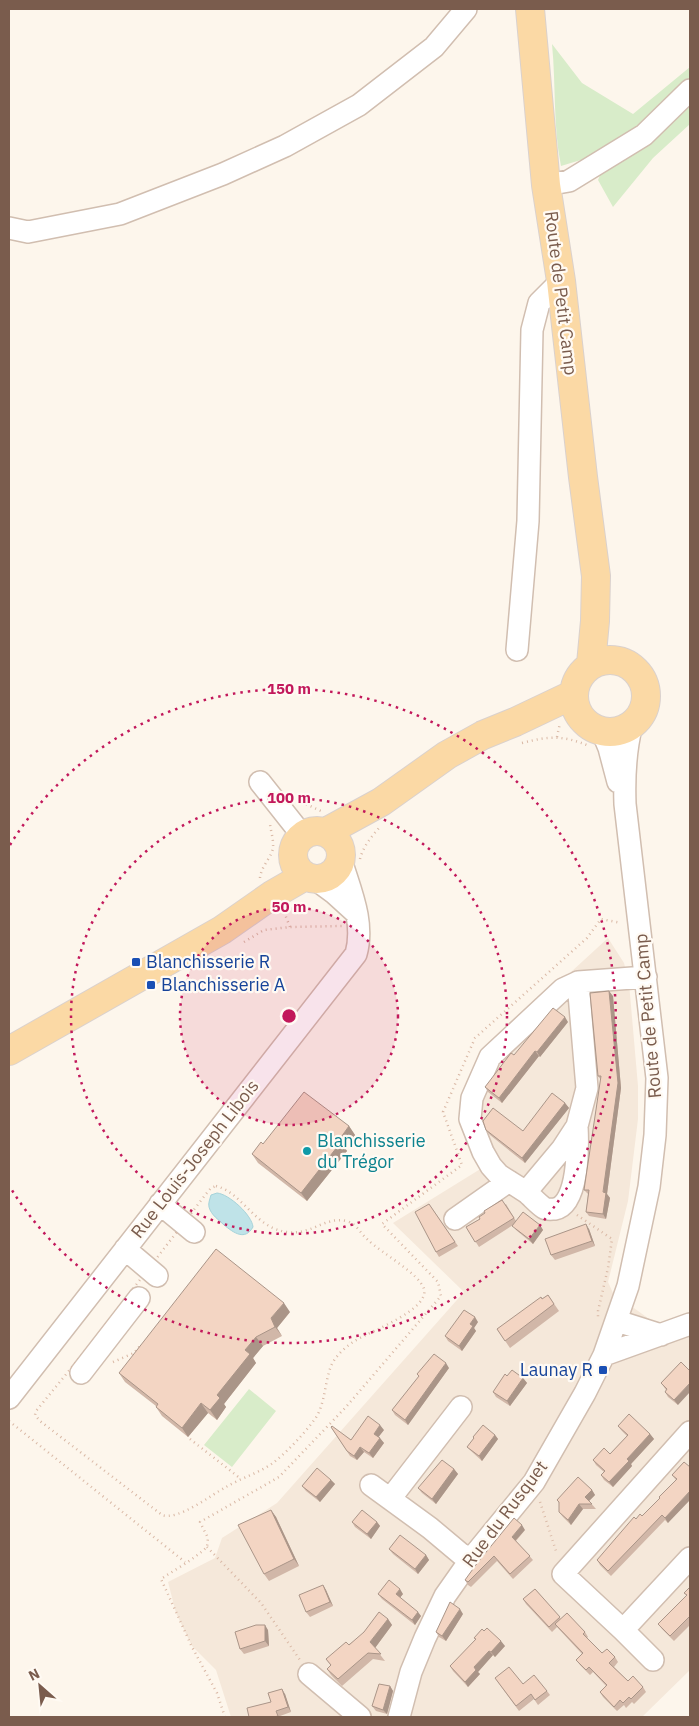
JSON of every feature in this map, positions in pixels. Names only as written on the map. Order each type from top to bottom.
[{"type":"main road","name":"Route de Petit Camp","points":[[530,9],[546,185],[561,281],[596,576],[595,621],[591,664]]},
{"type":"main road","name":"Route de Petit Camp","points":[[596,576],[614,637],[626,663]]},
{"type":"main road","points":[[605,660],[626,663],[636,669],[643,679],[646,701],[643,712],[632,724],[622,730],[610,732],[586,714],[577,682],[591,664],[605,660]]},
{"type":"main road","points":[[9,1051],[244,915],[318,856],[381,802],[447,755],[483,735],[515,722],[586,714]]},
{"type":"street","points":[[9,228],[28,232],[120,214],[223,174],[285,146],[360,105],[434,47],[466,9]]},
{"type":"street","points":[[546,185],[569,181],[644,135],[690,90]]},
{"type":"street","points":[[517,650],[528,521],[532,330],[539,303],[561,281]]},
{"type":"street","name":"Route de Petit Camp","points":[[586,714],[609,748],[625,804]]},
{"type":"street","name":"Route de Petit Camp","points":[[628,1286],[649,1187],[655,1135],[657,1078],[625,804],[624,772],[626,750],[632,724]]},
{"type":"street","points":[[260,782],[318,856],[334,893],[356,913]]},
{"type":"street","name":"Rue Louis-Joseph Libois","points":[[9,1398],[356,954],[359,940],[354,899],[318,856]]},
{"type":"street","points":[[578,982],[587,1088],[578,1126],[578,1154],[571,1194],[560,1208],[545,1208],[526,1192],[499,1175],[491,1166],[483,1152],[470,1119],[472,1098],[490,1057],[563,989],[578,982],[646,977]]},
{"type":"street","points":[[526,1192],[562,1149],[578,1126]]},
{"type":"street","points":[[455,1219],[508,1181]]},
{"type":"street","points":[[160,1204],[189,1227]]},
{"type":"street","points":[[125,1249],[153,1272]]},
{"type":"street","name":"Rue du Rusquet","points":[[399,1717],[412,1672],[425,1638],[446,1596],[471,1559],[534,1482],[586,1393],[604,1355],[608,1322],[628,1286]]},
{"type":"street","points":[[81,1372],[139,1298]]},
{"type":"street","points":[[608,1322],[661,1335]]},
{"type":"street","points":[[604,1355],[661,1335],[688,1328]]},
{"type":"street","points":[[390,1500],[461,1407]]},
{"type":"street","points":[[653,1660],[624,1630],[563,1574],[690,1432]]},
{"type":"street","points":[[371,1485],[430,1528],[461,1554],[471,1559]]},
{"type":"street","points":[[624,1630],[690,1558]]},
{"type":"street","points":[[309,1674],[360,1717]]},
{"type":"path","points":[[278,804],[270,815],[273,838],[272,851],[261,872],[260,880],[278,902],[290,927]]},
{"type":"path","points":[[226,1717],[217,1693],[192,1647],[162,1579],[207,1548],[208,1538],[200,1522],[279,1477],[346,1407],[441,1296],[438,1282],[382,1224],[462,1166],[444,1112],[475,1038],[587,938],[601,920],[628,924]]},
{"type":"path","points":[[216,1186],[232,1194],[262,1221],[285,1232],[299,1233],[332,1222],[345,1220],[353,1224],[367,1240],[417,1279],[424,1289],[422,1300],[410,1311],[393,1323],[358,1339],[340,1353],[332,1365],[315,1420],[272,1463],[190,1508],[166,1517],[40,1421],[35,1414],[189,1227],[211,1188],[216,1186]]},
{"type":"path","points":[[560,1208],[575,1214],[612,1239],[608,1268],[598,1311],[598,1318],[608,1322]]},
{"type":"path","points":[[9,1421],[185,1562]]},
{"type":"path","points":[[190,1439],[241,1479]]},
{"type":"path","points":[[534,1482],[563,1574]]},
{"type":"path","points":[[207,1548],[261,1603],[309,1674]]},
{"type":"shaded area","points":[[608,938],[624,963],[629,983],[638,1086],[638,1119],[628,1201],[608,1282],[613,1293],[677,1339],[690,1333],[690,1670],[642,1717],[231,1717],[216,1670],[192,1646],[176,1613],[168,1582],[215,1558],[222,1538],[277,1503],[464,1292],[393,1223],[482,1168],[476,1163],[475,1149],[462,1125],[460,1107],[464,1090],[492,1043],[508,1025],[531,1004],[559,983]]},
{"type":"green space","points":[[552,44],[582,83],[633,114],[690,67],[690,124],[653,158],[613,207],[598,180],[615,140],[584,159],[561,166],[558,151]]},
{"type":"green space","points":[[249,1389],[276,1411],[232,1467],[204,1445]]},
{"type":"water","points":[[217,1193],[228,1197],[244,1211],[252,1222],[253,1227],[250,1231],[243,1235],[235,1233],[213,1215],[209,1202],[211,1195]]},
{"type":"building","points":[[609,991],[618,1083],[603,1192],[606,1193],[603,1214],[586,1212],[589,1190],[584,1190],[601,1076],[598,1076],[590,993]]},
{"type":"building","points":[[553,1008],[565,1017],[537,1052],[535,1051],[499,1098],[485,1087],[511,1053],[514,1055]]},
{"type":"building","name":"Blanchisserie du Trégor","points":[[304,1092],[349,1126],[339,1140],[341,1142],[301,1193],[252,1154],[261,1142],[263,1144]]},
{"type":"building","points":[[552,1093],[565,1103],[522,1158],[486,1130],[483,1121],[493,1108],[523,1131]]},
{"type":"building","points":[[502,1200],[514,1218],[475,1242],[466,1227],[480,1219],[479,1217],[485,1213],[484,1211]]},
{"type":"building","points":[[429,1204],[455,1242],[436,1252],[415,1212]]},
{"type":"building","points":[[523,1212],[540,1225],[529,1239],[512,1226]]},
{"type":"building","points":[[586,1224],[592,1241],[551,1255],[545,1239]]},
{"type":"building","points":[[216,1249],[284,1303],[271,1318],[275,1327],[256,1337],[245,1350],[250,1354],[217,1395],[220,1398],[210,1410],[201,1403],[182,1428],[156,1407],[158,1404],[119,1373]]},
{"type":"building","points":[[548,1295],[554,1304],[505,1341],[497,1329],[541,1297],[542,1299]]},
{"type":"building","points":[[464,1310],[475,1317],[470,1324],[473,1326],[459,1346],[445,1336]]},
{"type":"building","points":[[434,1354],[446,1363],[405,1420],[392,1410],[419,1376],[417,1374]]},
{"type":"building","points":[[681,1362],[690,1371],[690,1383],[674,1400],[665,1392],[667,1389],[661,1383]]},
{"type":"building","points":[[512,1370],[523,1378],[507,1401],[493,1392],[505,1374],[507,1376]]},
{"type":"building","points":[[629,1414],[650,1434],[627,1459],[629,1461],[609,1482],[601,1475],[605,1471],[593,1460],[604,1448],[610,1454],[628,1435],[618,1426]]},
{"type":"building","points":[[368,1416],[380,1425],[374,1434],[380,1438],[369,1453],[360,1447],[354,1456],[347,1451],[331,1427],[351,1440]]},
{"type":"building","points":[[483,1425],[495,1435],[479,1456],[467,1447]]},
{"type":"building","points":[[442,1460],[454,1469],[432,1499],[418,1488]]},
{"type":"building","points":[[684,1462],[690,1467],[690,1491],[665,1518],[662,1515],[608,1571],[597,1560],[634,1517],[636,1519],[640,1514],[642,1516],[677,1479],[672,1475]]},
{"type":"building","points":[[317,1468],[331,1480],[316,1497],[302,1486]]},
{"type":"building","points":[[578,1477],[592,1490],[585,1497],[592,1504],[579,1504],[568,1520],[559,1512],[559,1502],[557,1500]]},
{"type":"building","points":[[271,1510],[294,1559],[264,1574],[238,1525]]},
{"type":"building","points":[[362,1510],[377,1522],[367,1534],[352,1522]]},
{"type":"building","points":[[514,1518],[522,1525],[512,1537],[530,1556],[510,1574],[494,1556],[468,1582],[465,1580],[478,1562]]},
{"type":"building","points":[[400,1535],[426,1555],[415,1569],[389,1549]]},
{"type":"building","points":[[389,1580],[400,1589],[396,1594],[418,1612],[412,1620],[378,1594]]},
{"type":"building","points":[[323,1585],[330,1602],[306,1612],[299,1595]]},
{"type":"building","points":[[690,1587],[690,1616],[670,1636],[658,1624],[687,1595],[684,1593]]},
{"type":"building","points":[[535,1589],[560,1617],[549,1627],[523,1599]]},
{"type":"building","points":[[450,1602],[460,1609],[442,1636],[436,1632]]},
{"type":"building","points":[[379,1612],[388,1619],[370,1642],[381,1654],[368,1653],[338,1679],[327,1669],[331,1665],[326,1659],[346,1642],[349,1645],[364,1632]]},
{"type":"building","points":[[567,1613],[585,1632],[583,1634],[602,1653],[607,1649],[615,1657],[609,1663],[628,1681],[633,1676],[643,1687],[631,1699],[629,1697],[623,1703],[620,1700],[614,1707],[600,1692],[607,1685],[589,1667],[586,1670],[576,1660],[583,1653],[555,1624]]},
{"type":"building","points":[[256,1625],[265,1625],[265,1641],[240,1649],[235,1632]]},
{"type":"building","points":[[487,1628],[501,1641],[474,1667],[476,1670],[465,1682],[450,1666],[476,1639],[474,1638],[482,1629],[484,1631]]},
{"type":"building","points":[[509,1667],[523,1684],[534,1675],[547,1691],[535,1700],[531,1694],[516,1706],[495,1678]]},
{"type":"building","points":[[379,1684],[390,1686],[383,1710],[372,1706]]},
{"type":"building","points":[[282,1689],[288,1707],[276,1711],[278,1716],[249,1717],[247,1708],[271,1702],[268,1693]]},
{"type":"place","name":"Blanchisserie R","points":[[136,962]]},
{"type":"place","name":"Blanchisserie A","points":[[151,985]]},
{"type":"place","name":"Blanchisserie du Trégor","points":[[307,1151]]},
{"type":"place","name":"Launay R","points":[[603,1370]]}]
